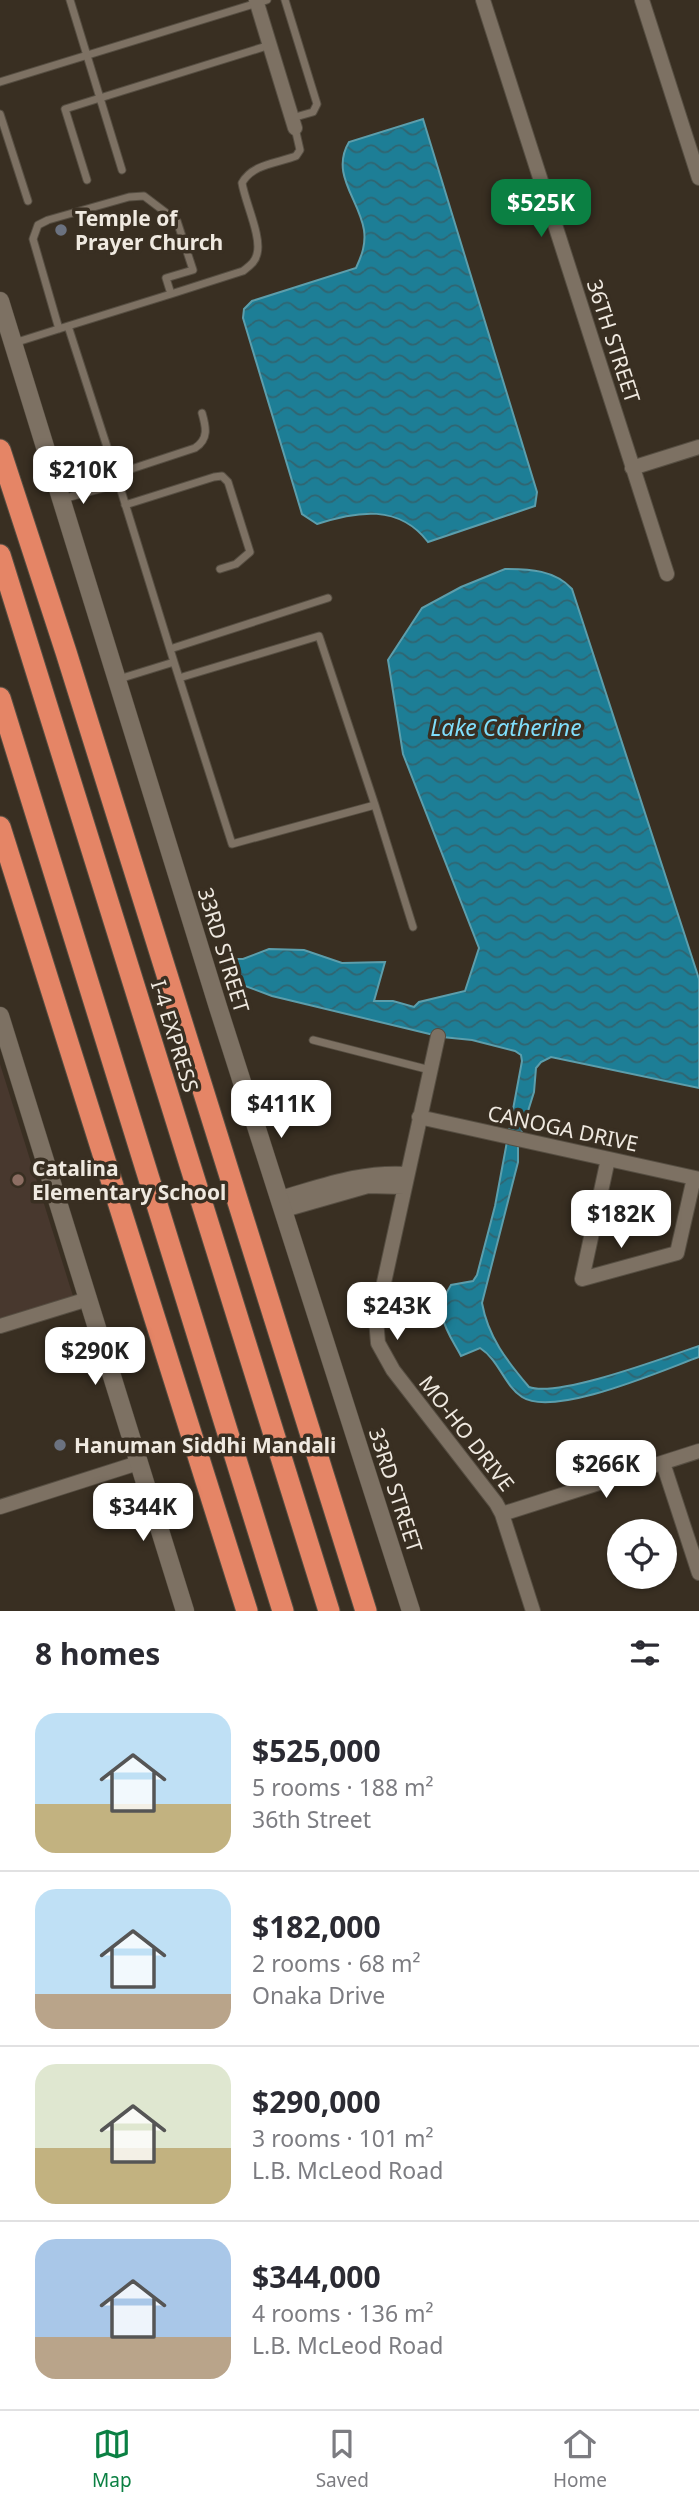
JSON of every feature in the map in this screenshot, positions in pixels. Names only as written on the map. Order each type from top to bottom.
[{"type":"highway","points":[[0,450],[66,652],[366,1611]]},
{"type":"highway","name":"I-4 EXPRESS","points":[[0,555],[329,1611]]},
{"type":"highway","points":[[0,698],[284,1611]]},
{"type":"highway","points":[[0,827],[247,1611]]},
{"type":"street","name":"36TH STREET","points":[[483,0],[667,574]]},
{"type":"street","points":[[642,0],[699,178]]},
{"type":"street","points":[[260,1],[270,45],[294,123]]},
{"type":"street","name":"33RD STREET","points":[[0,301],[218,1007],[411,1611]]},
{"type":"street","points":[[632,468],[699,447]]},
{"type":"street","points":[[0,1016],[185,1611]]},
{"type":"street","name":"MO-HO DRIVE","points":[[438,1037],[376,1319],[378,1343],[393,1370],[496,1503],[502,1514],[533,1611]]},
{"type":"street","name":"CANOGA DRIVE","points":[[419,1117],[696,1178]]},
{"type":"street","points":[[608,1159],[582,1279],[677,1253],[696,1178]]},
{"type":"street","points":[[282,1204],[405,1181]]},
{"type":"street","points":[[0,1326],[88,1299]]},
{"type":"street","points":[[502,1514],[699,1451]]},
{"type":"street","points":[[663,1463],[699,1573]]},
{"type":"street","points":[[0,1507],[138,1464]]},
{"type":"lane","points":[[70,0],[122,170]]},
{"type":"lane","points":[[13,343],[243,271],[253,264],[258,253],[257,242],[242,183],[246,175],[255,169],[296,156],[300,150],[294,123],[313,112],[317,104],[285,0]]},
{"type":"lane","points":[[0,82],[260,1]]},
{"type":"lane","points":[[87,180],[65,109],[270,45]]},
{"type":"lane","points":[[0,114],[28,201]]},
{"type":"lane","points":[[59,328],[33,239],[38,225],[48,220],[129,197],[144,196],[177,221],[193,270],[166,278],[171,294]]},
{"type":"lane","points":[[68,326],[232,844],[375,806]]},
{"type":"lane","points":[[116,474],[202,444],[205,435],[202,413]]},
{"type":"lane","points":[[125,505],[222,476],[229,482],[250,552],[236,564],[220,569]]},
{"type":"lane","points":[[61,499],[119,484]]},
{"type":"lane","points":[[170,649],[328,598]]},
{"type":"lane","points":[[179,678],[319,636],[413,927]]},
{"type":"lane","points":[[117,679],[174,662]]},
{"type":"lane","points":[[313,1040],[430,1070]]},
{"type":"shaded area","name":"Catalina Elementary School","points":[[0,1064],[73,1296],[0,1319]]},
{"type":"water","points":[[423,119],[537,492],[535,506],[428,542],[417,530],[391,516],[362,514],[317,524],[302,514],[243,318],[244,309],[252,301],[356,268],[363,249],[364,230],[344,176],[344,154],[349,142]]},
{"type":"water","name":"Lake Catherine","points":[[505,569],[550,574],[572,589],[699,979],[699,1088],[551,1057],[536,1068],[534,1092],[518,1143],[518,1162],[482,1303],[489,1327],[500,1348],[529,1387],[543,1389],[587,1382],[699,1346],[699,1357],[609,1390],[558,1401],[537,1402],[522,1397],[480,1348],[461,1356],[447,1330],[442,1313],[445,1295],[451,1285],[473,1281],[477,1275],[495,1206],[521,1055],[472,1040],[442,1037],[272,996],[229,980],[223,959],[243,959],[269,949],[304,950],[342,963],[385,962],[374,1001],[393,1001],[414,1007],[419,1002],[465,991],[479,948],[403,754],[388,660],[422,608],[461,587]]},
{"type":"place","name":"Temple of Prayer Church","points":[[61,230]]},
{"type":"place","name":"Catalina Elementary School","points":[[18,1180]]},
{"type":"place","name":"Hanuman Siddhi Mandali","points":[[60,1445]]}]
